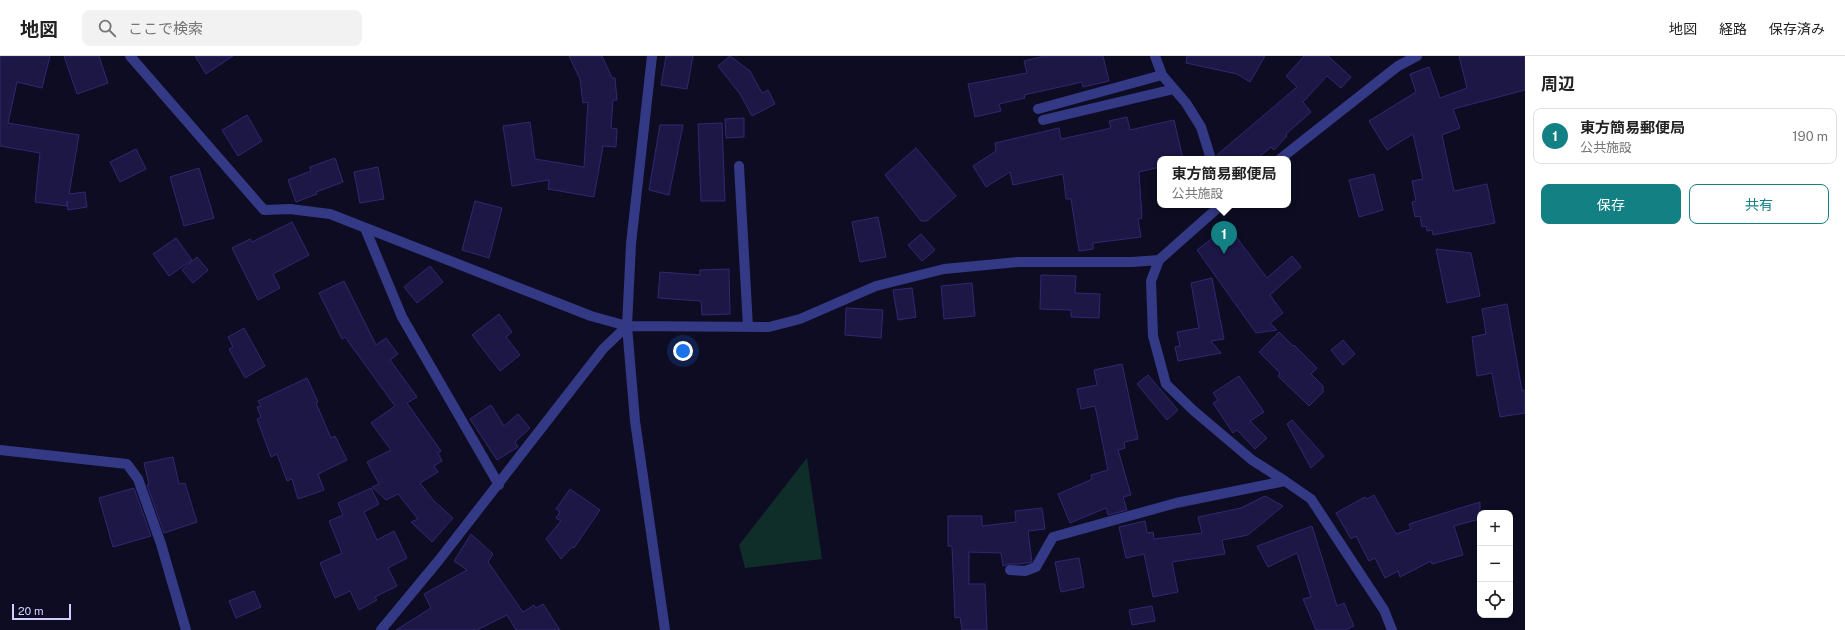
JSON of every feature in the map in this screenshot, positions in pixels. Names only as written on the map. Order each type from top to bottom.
[{"type":"street","points":[[130,56],[264,210],[290,209],[330,214],[591,316],[628,326],[769,328],[800,319],[876,286],[944,268],[1018,262],[1132,262],[1159,260]]},
{"type":"street","points":[[1155,56],[1162,75],[1186,103],[1201,127],[1210,156]]},
{"type":"street","points":[[1284,156],[1398,66],[1417,56]]},
{"type":"street","points":[[650,58],[631,244],[628,326],[635,421],[665,630]]},
{"type":"street","points":[[1038,109],[1162,75]]},
{"type":"street","points":[[1043,120],[1174,89]]},
{"type":"street","points":[[739,166],[748,327]]},
{"type":"street","points":[[1218,208],[1159,260],[1151,281],[1153,336],[1166,384],[1194,411],[1252,460],[1311,499],[1384,610],[1392,630]]},
{"type":"street","points":[[365,228],[402,317],[498,485]]},
{"type":"street","points":[[380,630],[439,560],[603,349],[628,326]]},
{"type":"street","points":[[0,450],[127,464],[138,479],[161,544],[186,630]]},
{"type":"street","points":[[1010,570],[1025,571],[1036,568],[1053,537],[1176,503],[1285,481]]},
{"type":"green space","points":[[807,458],[822,559],[745,568],[739,545]]},
{"type":"building","points":[[0,56],[50,56],[42,88],[17,82],[8,123],[79,135],[69,194],[85,192],[87,207],[68,210],[67,201],[67,206],[35,202],[40,153],[0,146]]},
{"type":"building","points":[[64,56],[99,56],[108,83],[77,94]]},
{"type":"building","points":[[195,56],[233,56],[206,74]]},
{"type":"building","points":[[569,56],[602,56],[612,78],[615,78],[617,100],[613,100],[611,128],[617,129],[616,147],[603,146],[594,197],[548,189],[549,180],[512,186],[503,126],[530,122],[535,159],[584,167],[588,102],[583,103],[580,79]]},
{"type":"building","points":[[666,56],[693,56],[687,89],[661,85]]},
{"type":"building","points":[[730,56],[750,71],[762,93],[768,90],[775,104],[752,116],[740,94],[718,66]]},
{"type":"building","points":[[1045,56],[1103,56],[1109,81],[1083,87],[1082,82],[1024,95],[1025,98],[999,104],[1001,111],[975,117],[968,84],[1027,73],[1024,61]]},
{"type":"building","points":[[1187,56],[1265,56],[1250,82],[1237,74],[1186,63]]},
{"type":"building","points":[[1304,56],[1328,56],[1351,77],[1341,88],[1327,76],[1303,102],[1311,112],[1286,134],[1287,136],[1274,150],[1271,147],[1260,156],[1217,156],[1297,87],[1286,76]]},
{"type":"building","points":[[1459,56],[1525,56],[1525,90],[1453,109],[1460,128],[1442,135],[1454,191],[1487,184],[1495,223],[1433,235],[1432,230],[1427,231],[1426,226],[1422,227],[1420,216],[1415,217],[1412,202],[1416,201],[1412,181],[1423,179],[1413,134],[1387,150],[1369,121],[1416,92],[1410,74],[1429,67],[1440,98],[1467,88]]},
{"type":"building","points":[[247,115],[262,141],[238,156],[222,130]]},
{"type":"building","points":[[1127,117],[1130,130],[1174,120],[1182,156],[1157,156],[1157,168],[1139,172],[1142,218],[1138,219],[1141,237],[1093,243],[1093,249],[1079,251],[1071,199],[1066,199],[1063,174],[1013,185],[1010,172],[986,187],[973,166],[996,151],[995,143],[1059,128],[1061,139],[1111,128],[1109,121]]},
{"type":"building","points":[[744,118],[744,137],[726,138],[725,119]]},
{"type":"building","points":[[722,123],[725,201],[701,201],[698,124]]},
{"type":"building","points":[[660,125],[683,125],[669,195],[649,190]]},
{"type":"building","points":[[916,148],[956,196],[927,221],[921,221],[885,175]]},
{"type":"building","points":[[136,149],[146,169],[120,182],[110,162]]},
{"type":"building","points":[[335,158],[343,182],[316,192],[317,194],[296,202],[288,180],[311,171],[310,167]]},
{"type":"building","points":[[378,167],[384,199],[360,203],[354,172]]},
{"type":"building","points":[[199,168],[214,218],[184,226],[170,177]]},
{"type":"building","points":[[1374,174],[1383,210],[1359,217],[1349,180]]},
{"type":"building","points":[[475,201],[502,208],[489,258],[462,250]]},
{"type":"building","points":[[878,217],[886,257],[860,262],[852,222]]},
{"type":"building","points":[[292,222],[309,255],[273,274],[280,288],[258,300],[232,248],[250,239],[252,242]]},
{"type":"building","points":[[1228,226],[1267,278],[1292,256],[1301,267],[1270,295],[1283,313],[1270,323],[1277,330],[1256,333],[1197,250]]},
{"type":"building","points":[[921,234],[935,250],[922,261],[908,245]]},
{"type":"building","points":[[176,238],[192,260],[169,276],[153,254]]},
{"type":"building","points":[[1436,249],[1471,253],[1480,296],[1447,303]]},
{"type":"building","points":[[197,257],[208,270],[193,283],[182,270]]},
{"type":"building","points":[[430,266],[443,282],[417,303],[404,287]]},
{"type":"building","points":[[729,269],[730,314],[702,315],[701,301],[658,298],[660,272],[700,275],[700,270]]},
{"type":"building","points":[[1041,275],[1076,276],[1075,293],[1100,294],[1099,318],[1071,317],[1071,310],[1040,309]]},
{"type":"building","points":[[1212,278],[1224,339],[1211,341],[1221,353],[1178,361],[1175,347],[1180,346],[1177,332],[1199,328],[1191,283]]},
{"type":"building","points":[[344,281],[376,345],[386,338],[398,354],[390,360],[417,397],[407,403],[441,451],[438,453],[442,461],[434,466],[438,472],[420,483],[433,500],[453,518],[432,542],[411,522],[418,519],[398,494],[386,500],[372,487],[379,484],[367,462],[391,450],[371,423],[395,406],[345,337],[342,339],[319,293]]},
{"type":"building","points":[[972,283],[975,316],[944,319],[941,286]]},
{"type":"building","points":[[912,288],[916,317],[898,320],[893,290]]},
{"type":"building","points":[[1507,304],[1522,391],[1525,390],[1525,413],[1500,417],[1492,373],[1477,376],[1472,337],[1486,334],[1482,309]]},
{"type":"building","points":[[846,308],[883,310],[881,338],[845,335]]},
{"type":"building","points":[[499,314],[512,332],[506,337],[520,355],[500,371],[472,335]]},
{"type":"building","points":[[244,328],[265,366],[245,378],[229,349],[233,347],[228,337]]},
{"type":"building","points":[[1279,332],[1317,368],[1311,374],[1323,386],[1323,392],[1309,406],[1278,376],[1280,373],[1259,352]]},
{"type":"building","points":[[1343,340],[1355,354],[1343,365],[1331,350]]},
{"type":"building","points":[[1122,364],[1138,439],[1124,442],[1125,448],[1118,450],[1131,495],[1123,497],[1127,510],[1108,515],[1106,508],[1070,523],[1058,494],[1092,479],[1091,475],[1108,470],[1095,406],[1081,409],[1077,389],[1097,385],[1094,370]]},
{"type":"building","points":[[1148,375],[1178,410],[1167,420],[1137,384]]},
{"type":"building","points":[[1239,376],[1264,412],[1250,421],[1267,438],[1255,449],[1237,430],[1233,433],[1213,403],[1218,400],[1213,393]]},
{"type":"building","points":[[307,378],[318,402],[316,403],[331,438],[335,436],[347,460],[318,474],[324,490],[298,499],[292,479],[287,481],[277,454],[271,457],[257,419],[261,417],[257,407],[261,406],[258,401]]},
{"type":"building","points":[[491,405],[504,426],[518,414],[530,428],[515,442],[518,447],[497,460],[470,419]]},
{"type":"building","points":[[1292,420],[1324,456],[1311,468],[1287,424]]},
{"type":"building","points":[[173,457],[179,484],[185,483],[197,522],[164,533],[147,485],[149,484],[144,463]]},
{"type":"building","points":[[134,488],[151,536],[113,547],[99,498]]},
{"type":"building","points":[[371,488],[379,504],[364,512],[377,540],[394,531],[407,558],[388,568],[397,586],[375,597],[377,600],[359,610],[350,591],[335,598],[320,563],[342,553],[329,521],[343,515],[338,503]]},
{"type":"building","points":[[570,489],[600,510],[574,548],[572,547],[561,559],[546,539],[561,521],[556,518],[560,512],[556,509]]},
{"type":"building","points":[[1374,495],[1396,534],[1411,529],[1409,524],[1480,502],[1480,510],[1477,510],[1477,520],[1454,526],[1463,555],[1432,564],[1431,561],[1400,577],[1398,571],[1385,578],[1375,558],[1369,561],[1356,536],[1351,539],[1336,513],[1365,497],[1367,499]]},
{"type":"building","points":[[1265,496],[1283,506],[1248,535],[1222,540],[1225,554],[1172,562],[1178,592],[1153,597],[1144,554],[1126,558],[1119,527],[1145,521],[1147,533],[1153,532],[1154,539],[1202,533],[1198,517],[1241,508]]},
{"type":"building","points":[[1042,508],[1045,529],[1028,531],[1032,562],[1003,566],[1001,553],[969,552],[969,584],[985,584],[987,630],[962,630],[960,617],[955,618],[952,546],[948,546],[948,516],[982,516],[982,526],[1016,522],[1015,511]]},
{"type":"building","points":[[1312,526],[1337,606],[1344,603],[1354,626],[1345,630],[1316,630],[1303,599],[1311,597],[1297,553],[1268,567],[1257,546]]},
{"type":"building","points":[[471,534],[493,554],[488,562],[523,612],[534,605],[536,608],[543,604],[560,630],[516,630],[507,615],[477,630],[396,630],[431,608],[424,594],[467,570],[454,561]]},
{"type":"building","points":[[1079,558],[1084,587],[1061,592],[1055,562]]},
{"type":"building","points":[[254,591],[261,607],[236,618],[229,601]]},
{"type":"building","points":[[1152,606],[1155,621],[1132,625],[1129,610]]},
{"type":"place","name":"東方簡易郵便局","points":[[1224,254]]}]
